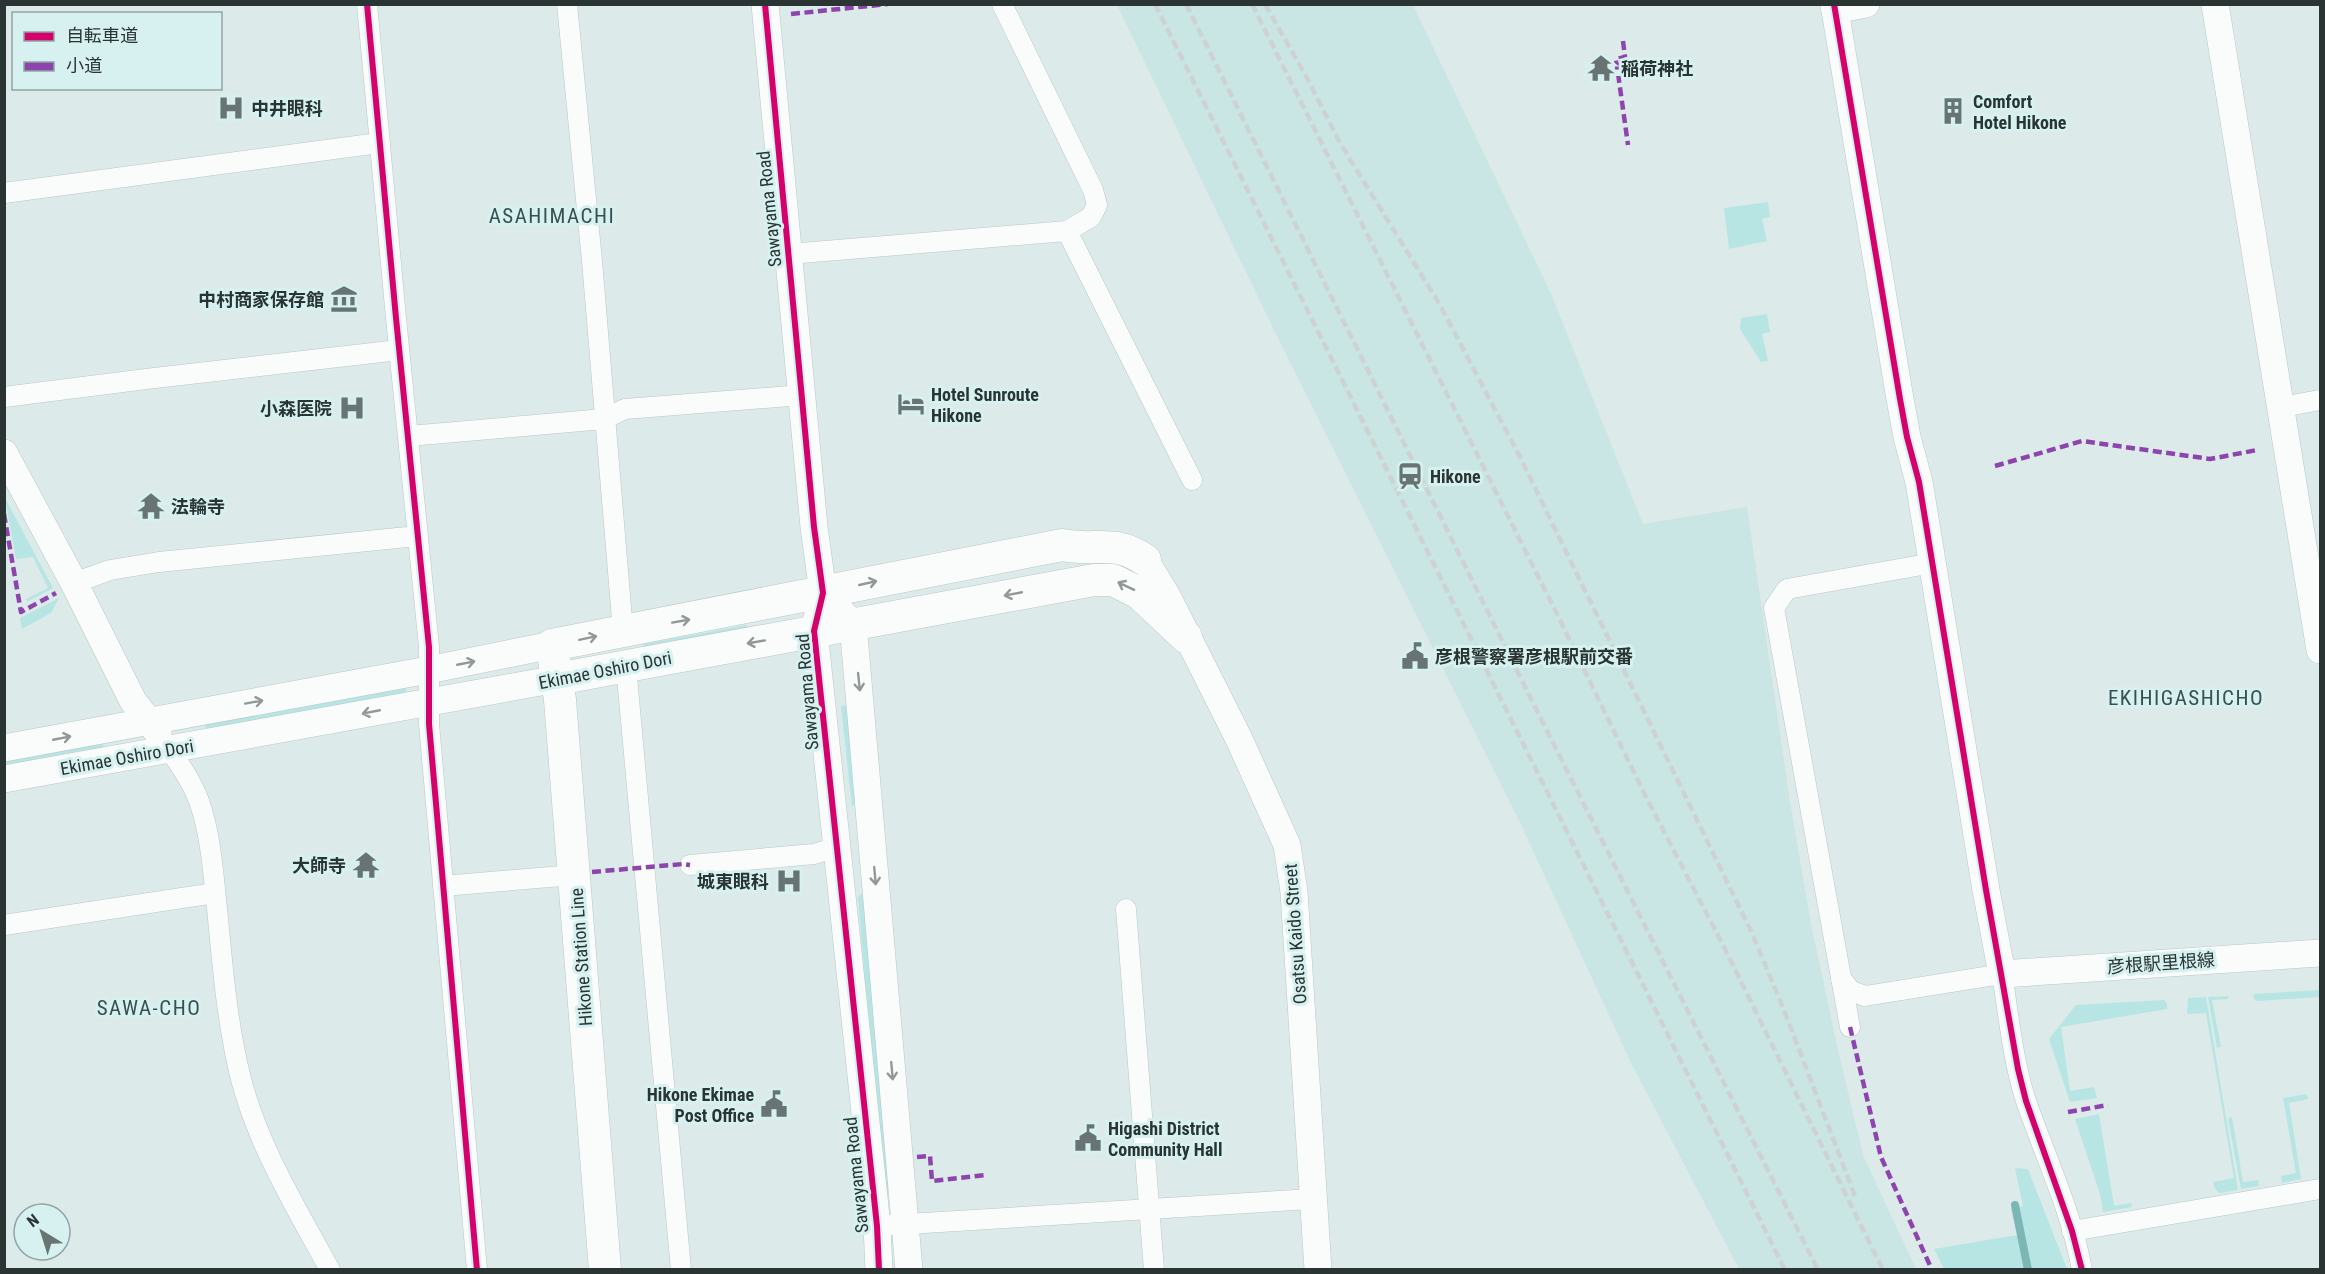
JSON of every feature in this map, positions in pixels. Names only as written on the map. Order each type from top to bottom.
[{"type":"main road","name":"Ekimae Oshiro Dori","points":[[552,645],[1062,545],[1077,548],[1110,545],[1123,548],[1145,560]]},
{"type":"main road","name":"Ekimae Oshiro Dori","points":[[557,679],[1071,583],[1113,580],[1139,592],[1186,637]]},
{"type":"main road","name":"Hikone Station Line","points":[[552,645],[574,875],[605,1269]]},
{"type":"street","points":[[367,4],[429,647],[428,702],[477,1269]]},
{"type":"street","points":[[567,4],[592,261],[623,631]]},
{"type":"street","name":"Sawayama Road","points":[[765,4],[814,527],[823,593],[814,631],[877,1226],[879,1269]]},
{"type":"street","points":[[789,254],[1066,231],[1090,217],[1097,205],[1093,190],[1002,4]]},
{"type":"street","points":[[1866,4],[1834,7],[1899,399],[1919,482],[2018,1069],[2026,1101],[2072,1231],[2082,1269]]},
{"type":"street","points":[[2215,4],[2320,650]]},
{"type":"street","points":[[4,193],[379,143]]},
{"type":"street","points":[[1066,231],[1192,480]]},
{"type":"street","points":[[4,398],[399,350]]},
{"type":"street","points":[[409,436],[604,419],[625,409],[802,395]]},
{"type":"street","points":[[2282,407],[2320,400]]},
{"type":"street","points":[[4,453],[74,583],[133,701],[183,770],[198,800],[208,831],[227,1012],[237,1065],[266,1149],[330,1269]]},
{"type":"street","points":[[74,583],[110,570],[159,562],[417,536]]},
{"type":"street","name":"Osatsu Kaido Street","points":[[1145,560],[1167,596],[1239,739],[1287,845],[1294,892],[1317,1269]]},
{"type":"street","points":[[1850,1028],[1774,608],[1787,589],[1933,563]]},
{"type":"street","points":[[823,593],[853,624],[909,1269]]},
{"type":"street","name":"Ekimae Oshiro Dori","points":[[4,748],[552,645]]},
{"type":"street","points":[[626,666],[681,1269]]},
{"type":"street","name":"Ekimae Oshiro Dori","points":[[4,779],[557,679]]},
{"type":"street","points":[[690,865],[814,854],[837,847]]},
{"type":"street","points":[[443,886],[574,875]]},
{"type":"street","points":[[4,925],[215,893]]},
{"type":"street","points":[[1126,909],[1154,1269]]},
{"type":"street","name":"彦根駅里根線","points":[[2002,974],[2320,953]]},
{"type":"street","points":[[1841,978],[1851,991],[1865,996],[2002,974]]},
{"type":"street","points":[[2072,1231],[2320,1189]]},
{"type":"street","points":[[877,1226],[1312,1199]]},
{"type":"shaded area","points":[[1117,5],[1413,5],[1552,296],[1643,524],[1747,507],[1790,802],[1811,924],[1836,1041],[1863,1155],[1916,1269],[1739,1269],[1631,1063],[1523,829],[1273,328]]},
{"type":"shaded area","points":[[1768,202],[1770,217],[1762,219],[1767,241],[1729,249],[1724,208]]},
{"type":"shaded area","points":[[1767,314],[1770,332],[1762,334],[1768,361],[1761,362],[1740,329],[1741,318]]},
{"type":"shaded area","points":[[5,498],[53,588],[27,602],[26,599],[48,588],[33,557],[16,559]]},
{"type":"shaded area","points":[[59,598],[51,613],[22,629],[20,618]]},
{"type":"shaded area","points":[[747,625],[748,630],[642,647],[644,644]]},
{"type":"shaded area","points":[[403,687],[407,690],[404,693],[205,728],[206,724]]},
{"type":"shaded area","points":[[848,705],[857,802],[852,806],[841,706]]},
{"type":"shaded area","points":[[103,743],[104,749],[5,767],[5,761]]},
{"type":"shaded area","points":[[861,894],[864,896],[889,1191],[886,1194],[883,1192],[858,897]]},
{"type":"shaded area","points":[[2320,990],[2320,997],[2257,1001],[2253,998],[2254,994]]},
{"type":"shaded area","points":[[2229,996],[2227,999],[2212,1000],[2221,1047],[2217,1048],[2208,997]]},
{"type":"shaded area","points":[[2206,997],[2238,1190],[2219,1193],[2213,1182],[2234,1178],[2206,1013],[2187,1014],[2188,998]]},
{"type":"shaded area","points":[[2164,1000],[2167,1009],[2061,1027],[2070,1091],[2094,1087],[2097,1098],[2070,1102],[2049,1039],[2076,1005]]},
{"type":"shaded area","points":[[2307,1094],[2308,1099],[2289,1103],[2301,1179],[2282,1183],[2281,1176],[2296,1173],[2283,1098]]},
{"type":"shaded area","points":[[2099,1114],[2114,1206],[2131,1203],[2132,1207],[2103,1212],[2100,1194],[2075,1119]]},
{"type":"shaded area","points":[[2232,1117],[2243,1182],[2258,1180],[2259,1186],[2241,1189],[2228,1118]]},
{"type":"shaded area","points":[[2015,1168],[2028,1169],[2067,1269],[1944,1269],[1934,1249],[2017,1235],[2011,1209],[2023,1206]]},
{"type":"waterway","points":[[2015,1205],[2028,1270]]},
{"type":"railway","points":[[1155,4],[1785,1270]]},
{"type":"railway","points":[[1186,4],[1818,1270]]},
{"type":"railway","points":[[1252,4],[1883,1270]]},
{"type":"railway","points":[[1265,4],[1307,78],[1340,143],[1440,305],[1520,457],[1751,931],[1782,1005],[1855,1196]]},
{"type":"marked path","points":[[791,14],[888,4]]},
{"type":"marked path","points":[[1623,41],[1625,57],[1616,59],[1628,145]]},
{"type":"marked path","points":[[1995,466],[2082,441],[2210,459],[2257,450]]},
{"type":"marked path","points":[[4,514],[21,612],[56,593]]},
{"type":"marked path","points":[[592,872],[690,865]]},
{"type":"marked path","points":[[1850,1027],[1881,1157],[1932,1270]]},
{"type":"marked path","points":[[2068,1112],[2108,1105]]},
{"type":"marked path","points":[[917,1157],[930,1156],[932,1181],[985,1175]]},
{"type":"cycle path","points":[[367,4],[429,647],[429,724],[477,1270]]},
{"type":"cycle path","points":[[765,4],[814,527],[823,593],[814,631],[877,1226],[879,1270]]},
{"type":"cycle path","points":[[1834,4],[1900,399],[1919,482],[2018,1069],[2026,1101],[2072,1231],[2082,1270]]},
{"type":"place","name":"稲荷神社","points":[[1601,68]]},
{"type":"place","name":"中井眼科","points":[[231,108]]},
{"type":"place","name":"Comfort Hotel Hikone","points":[[1953,111]]},
{"type":"place","name":"中村商家保存館","points":[[344,299]]},
{"type":"place","name":"Hotel Sunroute Hikone","points":[[911,404]]},
{"type":"place","name":"小森医院","points":[[352,408]]},
{"type":"place","name":"Hikone","points":[[1410,476]]},
{"type":"place","name":"法輪寺","points":[[151,506]]},
{"type":"place","name":"彦根警察署彦根駅前交番","points":[[1415,656]]},
{"type":"place","name":"大師寺","points":[[366,865]]},
{"type":"place","name":"城東眼科","points":[[789,881]]},
{"type":"place","name":"Hikone Ekimae Post Office","points":[[774,1104]]},
{"type":"place","name":"Higashi District Community Hall","points":[[1088,1138]]},
{"type":"district","name":"ASAHIMACHI","points":[[552,216]]},
{"type":"district","name":"EKIHIGASHICHO","points":[[2186,698]]},
{"type":"district","name":"SAWA-CHO","points":[[149,1008]]}]
